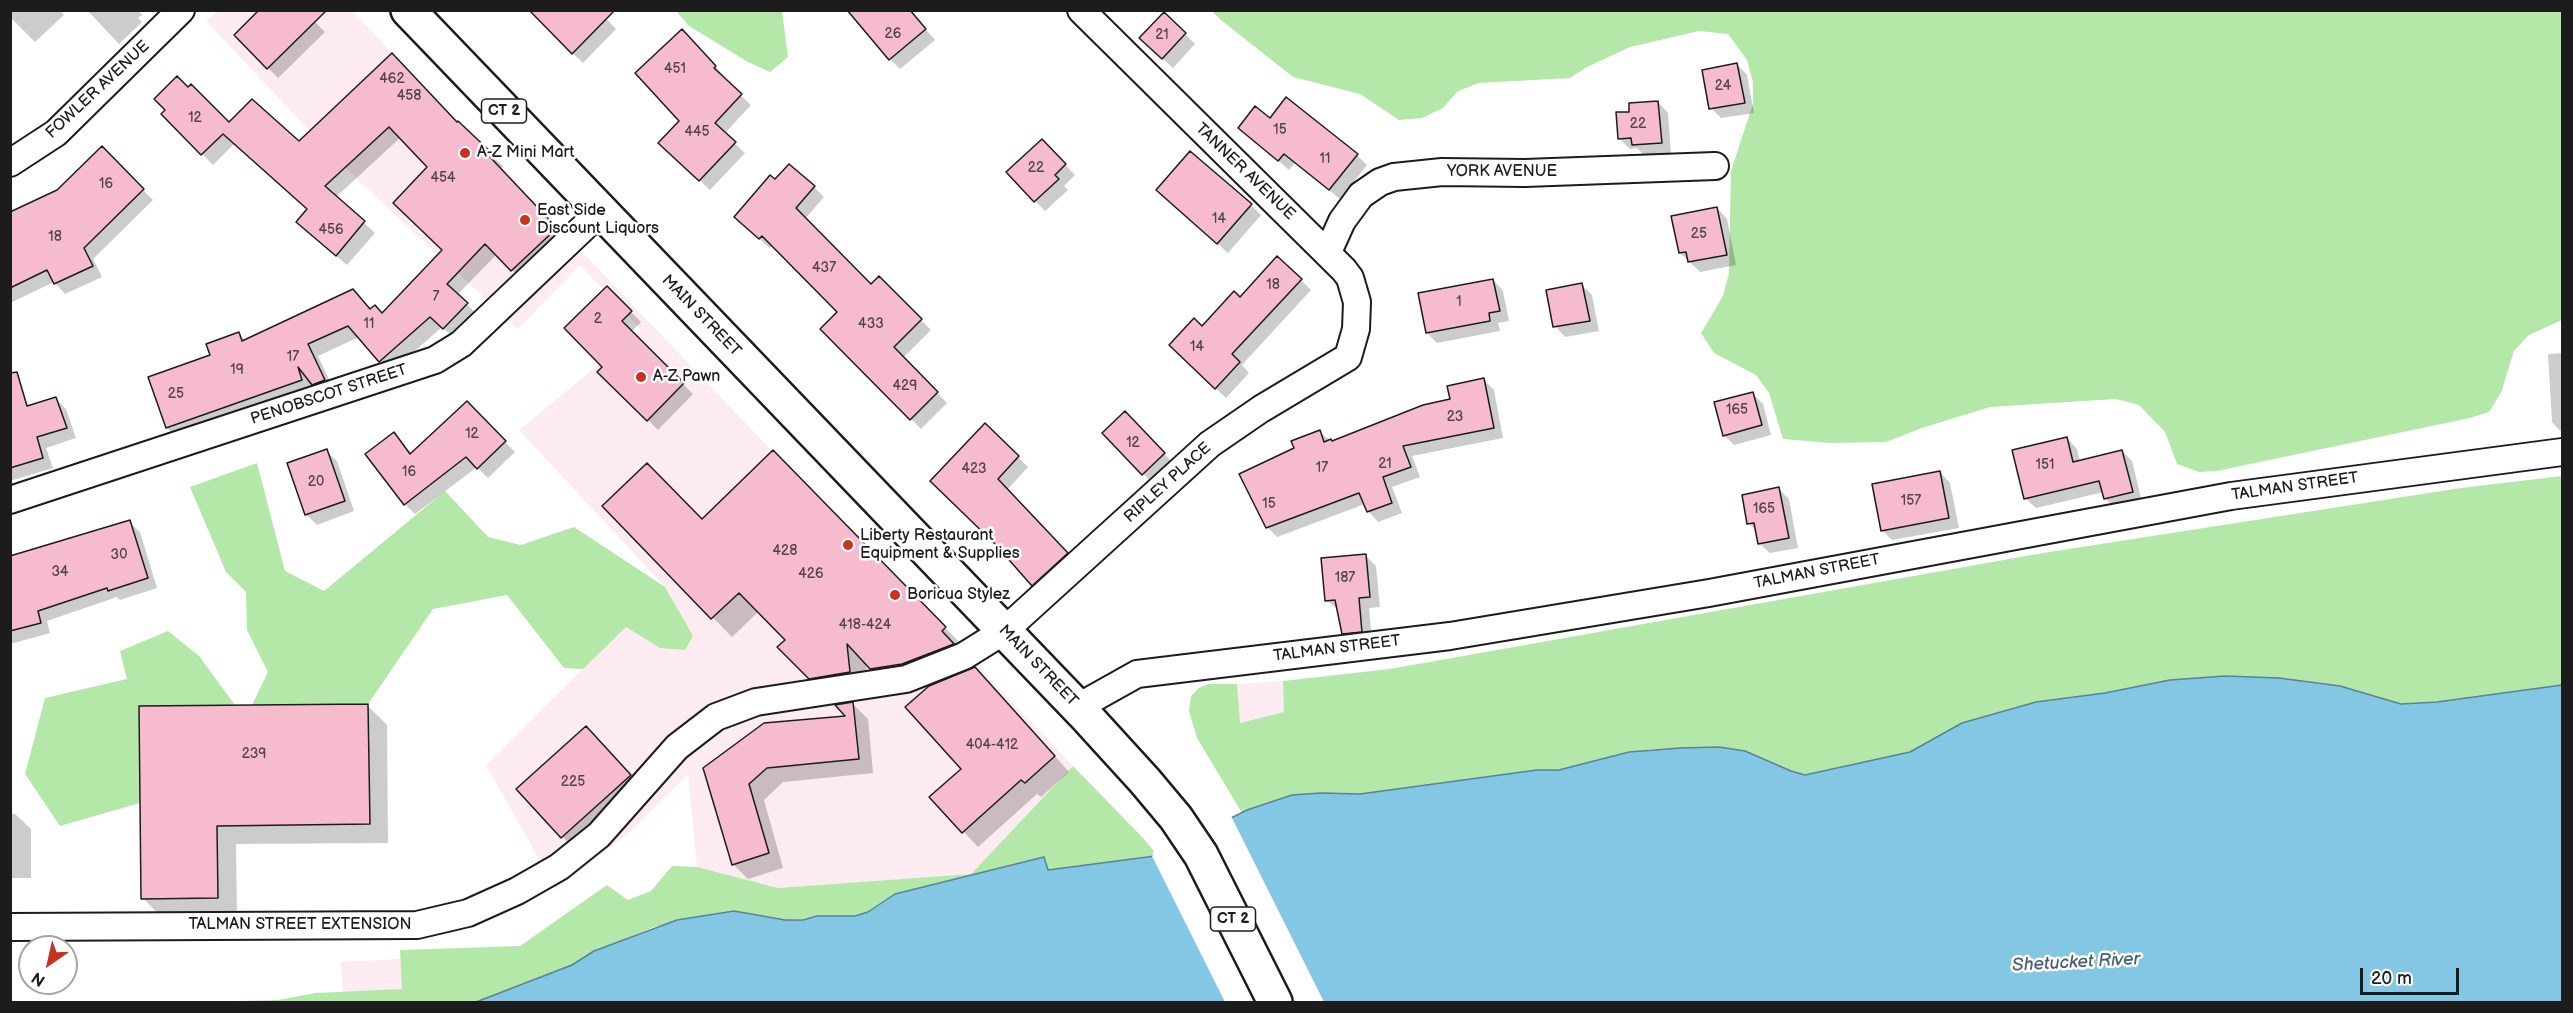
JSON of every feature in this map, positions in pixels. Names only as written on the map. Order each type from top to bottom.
[{"type":"highway","name":"CT 2","points":[[408,10],[601,211]]},
{"type":"highway","name":"MAIN STREET","points":[[601,211],[1078,708],[1145,781],[1190,837],[1201,855],[1275,1002]]},
{"type":"street","name":"FOWLER AVENUE","points":[[10,163],[56,133],[181,10]]},
{"type":"street","name":"TANNER AVENUE","points":[[1081,10],[1328,252],[1350,278],[1357,302],[1356,329],[1348,357]]},
{"type":"street","name":"YORK AVENUE","points":[[1328,252],[1342,221],[1361,195],[1380,182],[1394,177],[1442,172],[1546,172],[1715,166]]},
{"type":"street","name":"PENOBSCOT STREET","points":[[10,500],[435,360],[461,344],[601,211]]},
{"type":"street","name":"RIPLEY PLACE","points":[[1004,631],[1210,444],[1261,409],[1348,357]]},
{"type":"street","name":"TALMAN STREET","points":[[1078,708],[1137,674],[1450,636],[1708,593],[2231,496],[2562,452]]},
{"type":"street","name":"TALMAN STREET EXTENSION","points":[[10,927],[417,926],[468,913],[517,891],[559,867],[599,835],[677,747],[717,717],[756,702],[906,679],[964,656],[1004,631]]},
{"type":"shaded area","points":[[219,11],[352,11],[1073,766],[971,874],[778,888],[697,867],[688,774],[629,833],[556,889],[486,765],[665,587],[519,430],[641,330],[580,265],[518,329],[342,165],[206,21]]},
{"type":"shaded area","points":[[1283,681],[1285,712],[1239,723],[1237,684]]},
{"type":"shaded area","points":[[401,959],[403,989],[343,993],[341,962]]},
{"type":"green space","points":[[676,11],[782,11],[788,57],[770,72],[748,62],[689,26]]},
{"type":"green space","points":[[1212,11],[2562,11],[2562,320],[2529,335],[2514,351],[2501,393],[2489,412],[2470,418],[2217,471],[2199,472],[2177,464],[2165,432],[2139,405],[2116,399],[1990,407],[1886,442],[1830,443],[1783,439],[1769,393],[1756,375],[1714,353],[1701,333],[1723,296],[1729,273],[1731,171],[1753,104],[1753,82],[1747,60],[1728,34],[1699,31],[1630,47],[1585,68],[1570,78],[1479,83],[1458,91],[1443,108],[1422,118],[1399,120],[1360,94],[1293,77]]},
{"type":"green space","points":[[257,463],[285,571],[324,591],[445,491],[488,537],[521,545],[574,527],[665,587],[693,636],[685,650],[660,648],[626,627],[583,669],[564,668],[507,595],[433,609],[368,704],[252,705],[268,672],[247,630],[246,592],[226,572],[190,487]]},
{"type":"green space","points":[[2562,476],[2562,685],[2437,702],[2400,704],[2340,686],[2279,678],[2225,676],[2170,680],[2106,693],[2023,705],[1962,723],[1910,752],[1805,775],[1745,751],[1706,747],[1654,749],[1629,752],[1559,770],[1537,770],[1360,794],[1292,795],[1242,813],[1197,738],[1189,711],[1191,696],[1199,688],[1208,684],[1237,684],[1240,723],[1284,712],[1283,681],[1390,669],[2043,553],[2461,488]]},
{"type":"green space","points":[[168,631],[199,656],[235,705],[139,706],[140,803],[60,826],[25,774],[45,698],[127,679],[120,651]]},
{"type":"green space","points":[[1073,766],[1142,837],[1154,851],[1152,856],[1047,870],[1044,857],[895,894],[868,912],[855,916],[785,920],[724,912],[654,927],[590,953],[572,965],[476,1002],[194,1002],[278,1000],[315,993],[402,989],[400,950],[520,946],[607,885],[628,900],[651,891],[672,866],[697,867],[778,888],[971,874]]},
{"type":"water","name":"Shetucket River","points":[[2225,676],[2279,678],[2340,686],[2401,704],[2437,702],[2562,685],[2562,1002],[476,1002],[572,965],[594,951],[677,920],[734,911],[785,920],[803,920],[817,916],[855,916],[868,912],[895,894],[1044,857],[1048,870],[1155,856],[1247,810],[1292,795],[1360,794],[1537,770],[1559,770],[1629,752],[1680,748],[1719,747],[1745,751],[1805,775],[1910,752],[1962,723],[2036,702],[2105,693],[2170,680]]},
{"type":"pier","points":[[1231,816],[1324,1002],[1225,1002],[1152,856]]},
{"type":"building","points":[[259,10],[327,10],[267,69],[234,35]]},
{"type":"building","points":[[529,10],[615,10],[572,54]]},
{"type":"building","points":[[847,10],[910,10],[926,29],[889,60]]},
{"type":"building","points":[[1164,12],[1186,33],[1162,59],[1139,38]]},
{"type":"building","points":[[682,29],[716,66],[714,68],[742,94],[715,123],[736,142],[699,181],[658,143],[679,121],[635,73]]},
{"type":"building","points":[[392,53],[457,122],[493,154],[490,157],[557,228],[511,271],[485,244],[447,284],[468,303],[443,329],[430,317],[379,362],[348,326],[308,344],[325,380],[312,385],[298,367],[302,380],[166,428],[148,377],[210,355],[206,344],[239,332],[242,341],[353,289],[370,309],[375,305],[382,313],[442,250],[393,203],[427,167],[389,127],[325,186],[365,221],[336,256],[296,222],[307,209],[223,134],[201,155],[161,114],[165,110],[154,99],[177,76],[188,87],[191,84],[229,122],[252,99],[299,141]]},
{"type":"building","points":[[1737,63],[1745,103],[1709,109],[1702,70]]},
{"type":"building","points":[[1286,97],[1358,154],[1329,190],[1284,154],[1278,161],[1238,128],[1255,106],[1270,118]]},
{"type":"building","points":[[1658,101],[1662,143],[1632,145],[1631,138],[1618,139],[1616,112],[1629,112],[1629,103]]},
{"type":"building","points":[[1042,139],[1066,164],[1055,175],[1059,179],[1034,202],[1006,172]]},
{"type":"building","points":[[102,146],[144,189],[84,248],[93,266],[54,284],[47,270],[10,288],[10,212],[57,190]]},
{"type":"building","points":[[1190,151],[1252,204],[1217,244],[1156,190]]},
{"type":"building","points":[[789,164],[815,186],[796,208],[871,284],[879,276],[922,319],[894,347],[938,392],[910,420],[820,329],[837,312],[762,236],[759,239],[734,217],[770,175],[775,179]]},
{"type":"building","points":[[1717,207],[1727,255],[1688,262],[1686,252],[1679,253],[1671,216]]},
{"type":"building","points":[[1277,256],[1302,279],[1232,354],[1240,362],[1215,389],[1169,345],[1194,318],[1202,326],[1234,291],[1240,297]]},
{"type":"building","points":[[1493,279],[1500,311],[1489,313],[1490,321],[1426,333],[1418,293]]},
{"type":"building","points":[[1582,283],[1590,321],[1553,327],[1546,290]]},
{"type":"building","points":[[607,286],[632,311],[622,321],[684,383],[647,421],[597,372],[602,367],[564,328]]},
{"type":"building","points":[[17,372],[27,406],[56,397],[67,428],[37,437],[43,458],[10,468],[10,373]]},
{"type":"building","points":[[1484,378],[1494,428],[1403,446],[1411,467],[1383,477],[1392,503],[1367,512],[1359,493],[1266,528],[1239,474],[1294,448],[1291,441],[1320,430],[1324,442],[1331,439],[1332,441],[1423,405],[1450,399],[1447,386]]},
{"type":"building","points":[[1753,392],[1762,425],[1723,436],[1714,402]]},
{"type":"building","points":[[467,401],[506,441],[477,469],[466,457],[404,505],[365,454],[394,432],[410,454]]},
{"type":"building","points":[[1125,411],[1165,453],[1142,475],[1102,433]]},
{"type":"building","points":[[985,423],[1019,456],[998,479],[1068,553],[1032,586],[995,544],[930,481]]},
{"type":"building","points":[[2067,437],[2073,462],[2122,450],[2133,492],[2104,499],[2099,481],[2024,499],[2012,450]]},
{"type":"building","points":[[327,449],[345,501],[305,515],[287,463]]},
{"type":"building","points":[[773,450],[946,627],[942,631],[954,644],[902,664],[870,669],[847,644],[850,672],[809,679],[777,647],[785,640],[739,593],[711,619],[602,506],[647,463],[702,519]]},
{"type":"building","points":[[1940,471],[1949,518],[1881,531],[1872,484]]},
{"type":"building","points":[[1779,487],[1789,538],[1758,544],[1754,523],[1747,524],[1742,495]]},
{"type":"building","points":[[130,520],[148,578],[108,591],[107,588],[38,611],[41,623],[10,631],[10,556]]},
{"type":"building","points":[[1366,554],[1370,597],[1359,598],[1362,632],[1342,634],[1335,600],[1325,601],[1321,558]]},
{"type":"building","points":[[975,667],[1055,756],[1025,783],[1021,780],[962,833],[929,797],[961,769],[905,707],[929,686]]},
{"type":"building","points":[[853,702],[859,759],[767,768],[749,784],[769,853],[732,865],[703,768],[764,723],[845,716],[835,705]]},
{"type":"building","points":[[368,704],[370,824],[217,826],[218,898],[141,899],[139,706]]},
{"type":"building","points":[[586,726],[631,775],[561,838],[516,789]]},
{"type":"place","name":"A-Z Mini Mart","points":[[465,153]]},
{"type":"place","name":"East Side Discount Liquors","points":[[525,220]]},
{"type":"place","name":"A-Z Pawn","points":[[641,377]]},
{"type":"place","name":"Liberty Restaurant Equipment & Supplies","points":[[848,545]]},
{"type":"place","name":"Boricua Stylez","points":[[895,595]]}]
